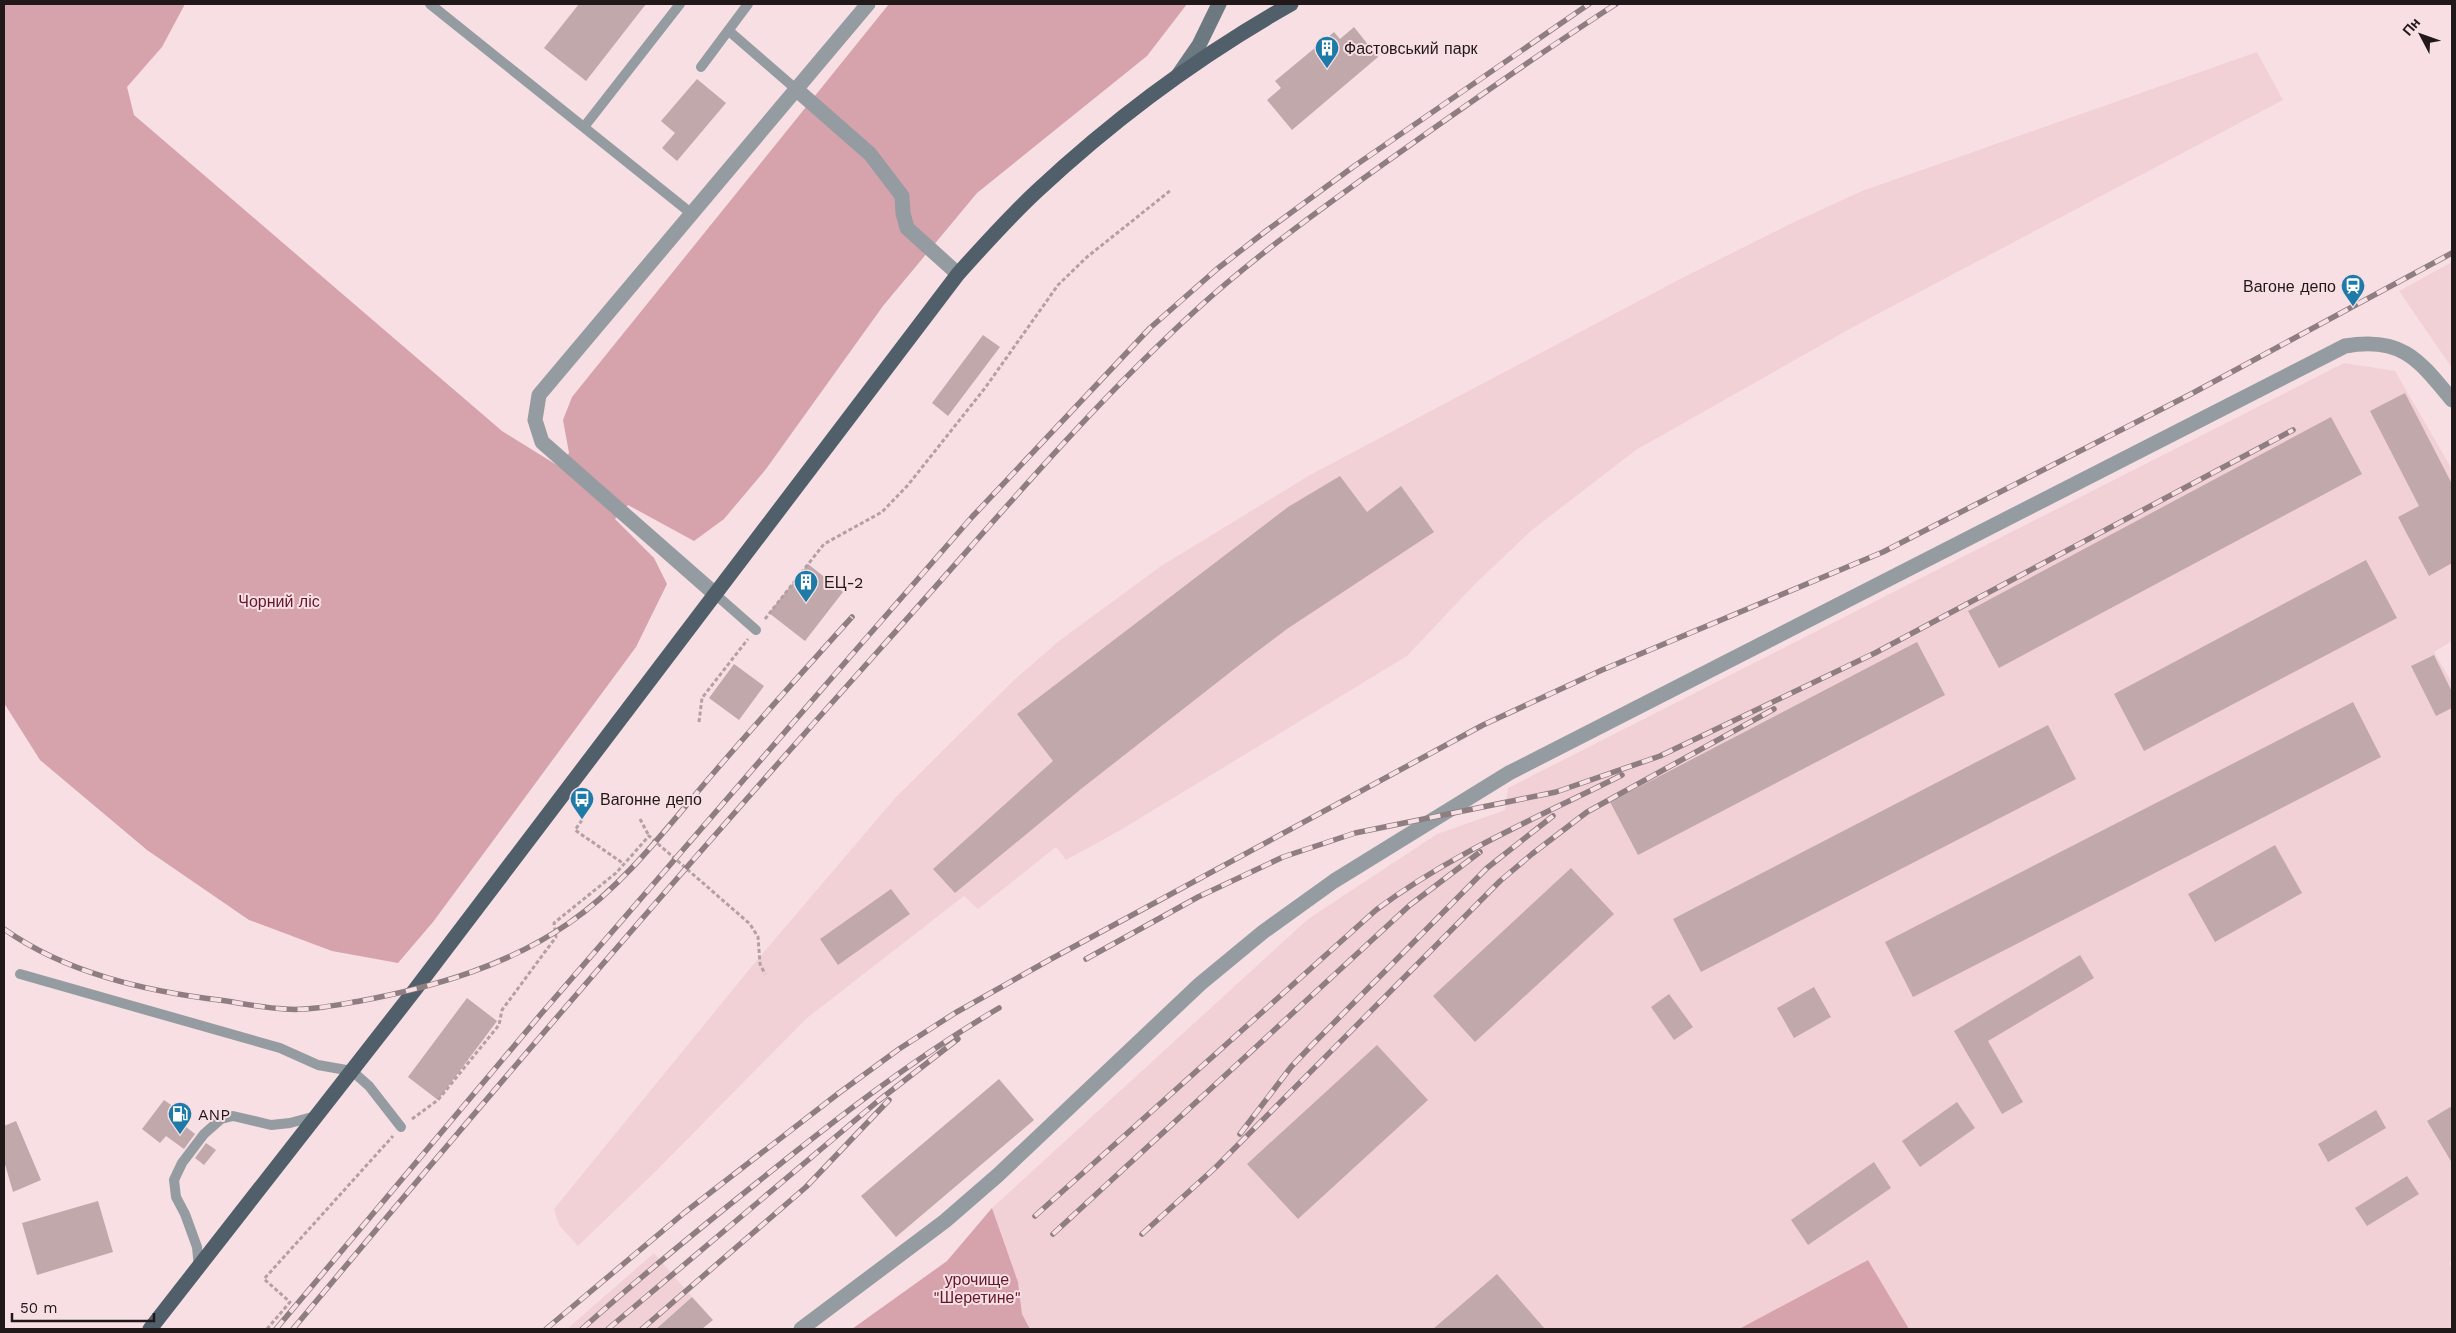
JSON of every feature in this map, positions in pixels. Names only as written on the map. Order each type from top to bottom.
[{"type":"main road","points":[[150,1329],[352,1071],[958,274],[1035,192],[1080,152],[1178,75],[1291,4]]},
{"type":"street","points":[[714,594],[542,442],[534,420],[539,395],[868,4]]},
{"type":"street","points":[[1178,75],[1199,45],[1219,4]]},
{"type":"street","points":[[797,90],[870,154],[902,196],[903,213],[907,228],[958,274]]},
{"type":"street","points":[[802,1329],[930,1233],[985,1187],[1200,984],[1262,932],[1334,881],[1509,773],[2346,346],[2362,343],[2397,347],[2420,363],[2452,400]]},
{"type":"lane","points":[[430,4],[692,214]]},
{"type":"lane","points":[[584,127],[680,4]]},
{"type":"lane","points":[[701,67],[748,4]]},
{"type":"lane","points":[[729,31],[797,90]]},
{"type":"lane","points":[[714,594],[756,630]]},
{"type":"lane","points":[[20,974],[280,1048],[318,1065],[352,1071],[369,1086],[401,1127]]},
{"type":"lane","points":[[199,1268],[198,1247],[176,1197],[174,1180],[182,1163],[204,1134],[221,1119],[233,1116],[271,1125],[290,1123],[317,1115]]},
{"type":"path","points":[[698,722],[702,698],[824,544],[882,512],[908,485],[985,388],[1058,285],[1087,257],[1171,190]]},
{"type":"path","points":[[640,819],[649,836],[750,924],[758,937],[760,964],[766,974]]},
{"type":"path","points":[[582,820],[575,830],[624,864]]},
{"type":"path","points":[[267,1329],[290,1302],[264,1280],[401,1127],[438,1100],[499,1025],[502,1010],[556,937],[554,923],[624,864],[649,836]]},
{"type":"shaded area","points":[[2257,52],[2283,100],[1855,326],[1636,450],[1532,530],[1474,585],[1407,656],[1119,831],[1066,860],[1056,847],[978,909],[964,896],[807,1018],[656,1171],[578,1246],[559,1225],[554,1209],[752,966],[896,797],[1015,679],[1059,641],[1161,566],[1310,475],[1680,279],[1792,223],[1862,191]]},
{"type":"shaded area","points":[[2452,262],[2452,368],[2399,291]]},
{"type":"shaded area","points":[[2344,363],[2395,371],[2452,469],[2452,641],[2434,652],[2452,683],[2452,1261],[2449,1263],[2452,1268],[2452,1329],[1909,1329],[1868,1260],[1739,1329],[1030,1329],[1022,1314],[1018,1282],[992,1208],[1308,919],[1437,834],[1505,810],[1508,788]]},
{"type":"shaded area","points":[[654,1253],[692,1297],[655,1329],[567,1329]]},
{"type":"green space","name":"Чорний ліс","points":[[4,4],[185,4],[162,47],[127,87],[134,115],[502,431],[560,467],[569,453],[563,420],[572,397],[889,4],[1187,4],[1147,56],[977,193],[883,306],[766,469],[724,519],[694,541],[628,505],[615,519],[654,558],[667,584],[636,647],[433,922],[398,963],[332,951],[249,920],[147,850],[40,760],[4,703]]},
{"type":"green space","name":"урочище \"Шеретине\"","points":[[992,1208],[1018,1282],[1022,1314],[1030,1329],[852,1329],[947,1261]]},
{"type":"green space","points":[[1868,1260],[1909,1329],[1739,1329]]},
{"type":"building","points":[[579,4],[646,4],[586,81],[544,48]]},
{"type":"building","name":"Фастовський парк","points":[[1354,27],[1378,57],[1292,130],[1267,100],[1281,88],[1275,81],[1334,32],[1340,39]]},
{"type":"building","points":[[697,79],[726,103],[677,161],[662,148],[675,133],[661,121]]},
{"type":"building","points":[[983,335],[1000,347],[948,416],[932,403]]},
{"type":"building","points":[[2405,393],[2452,484],[2452,563],[2429,576],[2398,517],[2419,506],[2370,411]]},
{"type":"building","points":[[2331,417],[2362,474],[1999,668],[1968,611]]},
{"type":"building","points":[[1340,476],[1367,512],[1401,486],[1434,532],[1287,629],[1081,789],[955,893],[933,869],[1053,761],[1017,714],[1288,507]]},
{"type":"building","points":[[2366,560],[2397,618],[2144,751],[2114,694]]},
{"type":"building","name":"ЕЦ-2","points":[[808,564],[843,592],[805,641],[769,613]]},
{"type":"building","points":[[1917,642],[1945,695],[1638,855],[1610,802]]},
{"type":"building","points":[[2434,655],[2452,692],[2452,708],[2436,716],[2411,666]]},
{"type":"building","points":[[734,664],[764,686],[739,720],[709,698]]},
{"type":"building","points":[[2353,702],[2381,757],[1913,997],[1885,942]]},
{"type":"building","points":[[2048,725],[2076,779],[1701,972],[1673,919]]},
{"type":"building","points":[[2275,845],[2302,893],[2215,942],[2188,894]]},
{"type":"building","points":[[1571,868],[1614,914],[1475,1042],[1433,996]]},
{"type":"building","points":[[891,889],[910,914],[838,965],[820,939]]},
{"type":"building","points":[[2080,955],[2094,978],[1988,1041],[2023,1102],[2002,1114],[1954,1031]]},
{"type":"building","points":[[1814,987],[1831,1017],[1794,1038],[1777,1008]]},
{"type":"building","points":[[1669,994],[1693,1027],[1674,1040],[1651,1007]]},
{"type":"building","points":[[467,998],[497,1021],[438,1100],[408,1077]]},
{"type":"building","points":[[1377,1045],[1428,1100],[1298,1219],[1247,1164]]},
{"type":"building","points":[[999,1079],[1034,1120],[896,1237],[861,1196]]},
{"type":"building","points":[[164,1100],[181,1112],[176,1119],[195,1134],[184,1149],[166,1136],[160,1143],[142,1129]]},
{"type":"building","points":[[1957,1102],[1975,1128],[1920,1167],[1902,1141]]},
{"type":"building","points":[[2452,1106],[2452,1163],[2427,1121]]},
{"type":"building","points":[[2376,1110],[2386,1128],[2328,1162],[2318,1144]]},
{"type":"building","points":[[16,1121],[41,1180],[13,1192],[4,1161],[4,1126]]},
{"type":"building","points":[[206,1143],[216,1150],[204,1165],[195,1158]]},
{"type":"building","points":[[1874,1162],[1891,1188],[1808,1245],[1791,1220]]},
{"type":"building","points":[[2407,1176],[2419,1194],[2367,1226],[2355,1208]]},
{"type":"building","points":[[98,1201],[113,1252],[37,1275],[22,1223]]},
{"type":"building","points":[[1497,1274],[1545,1329],[1433,1329]]},
{"type":"building","points":[[692,1297],[713,1320],[702,1329],[656,1329]]},
{"type":"railway","points":[[276,1329],[541,1014],[855,651],[972,517],[1150,328],[1217,269],[1266,231],[1353,167],[1589,4]]},
{"type":"railway","points":[[293,1329],[510,1072],[731,817],[1034,476],[1113,391],[1196,310],[1263,253],[1469,103],[1616,4]]},
{"type":"railway","points":[[546,1329],[684,1213],[839,1093],[899,1049],[955,1013],[1483,725],[1602,670],[1883,552],[2191,394],[2452,253]]},
{"type":"railway","points":[[1086,959],[1198,897],[1283,857],[1355,833],[1556,792],[1660,756],[1875,653],[2293,430]]},
{"type":"railway","points":[[4,929],[53,957],[107,978],[163,991],[260,1007],[294,1009],[332,1006],[415,989],[469,973],[495,963],[545,938],[569,923],[610,890],[648,851],[734,750],[852,617]]},
{"type":"railway","points":[[1142,1234],[1216,1167],[1500,881],[1532,854],[1587,812],[1774,709]]},
{"type":"railway","points":[[1035,1216],[1376,910],[1465,853],[1622,775]]},
{"type":"railway","points":[[1240,1134],[1291,1067],[1311,1046],[1487,868],[1553,816]]},
{"type":"railway","points":[[1053,1234],[1410,905],[1480,852]]},
{"type":"railway","points":[[582,1329],[692,1235],[847,1112],[936,1048],[999,1008]]},
{"type":"railway","points":[[608,1329],[878,1101],[958,1039]]},
{"type":"railway","points":[[642,1329],[806,1187],[889,1100]]},
{"type":"place","name":"Фастовський парк","points":[[1327,69]]},
{"type":"place","name":"Вагоне депо","points":[[2353,307]]},
{"type":"place","name":"ЕЦ-2","points":[[806,603]]},
{"type":"place","name":"Вагонне депо","points":[[582,820]]},
{"type":"place","name":"ANP","points":[[180,1135]]}]
